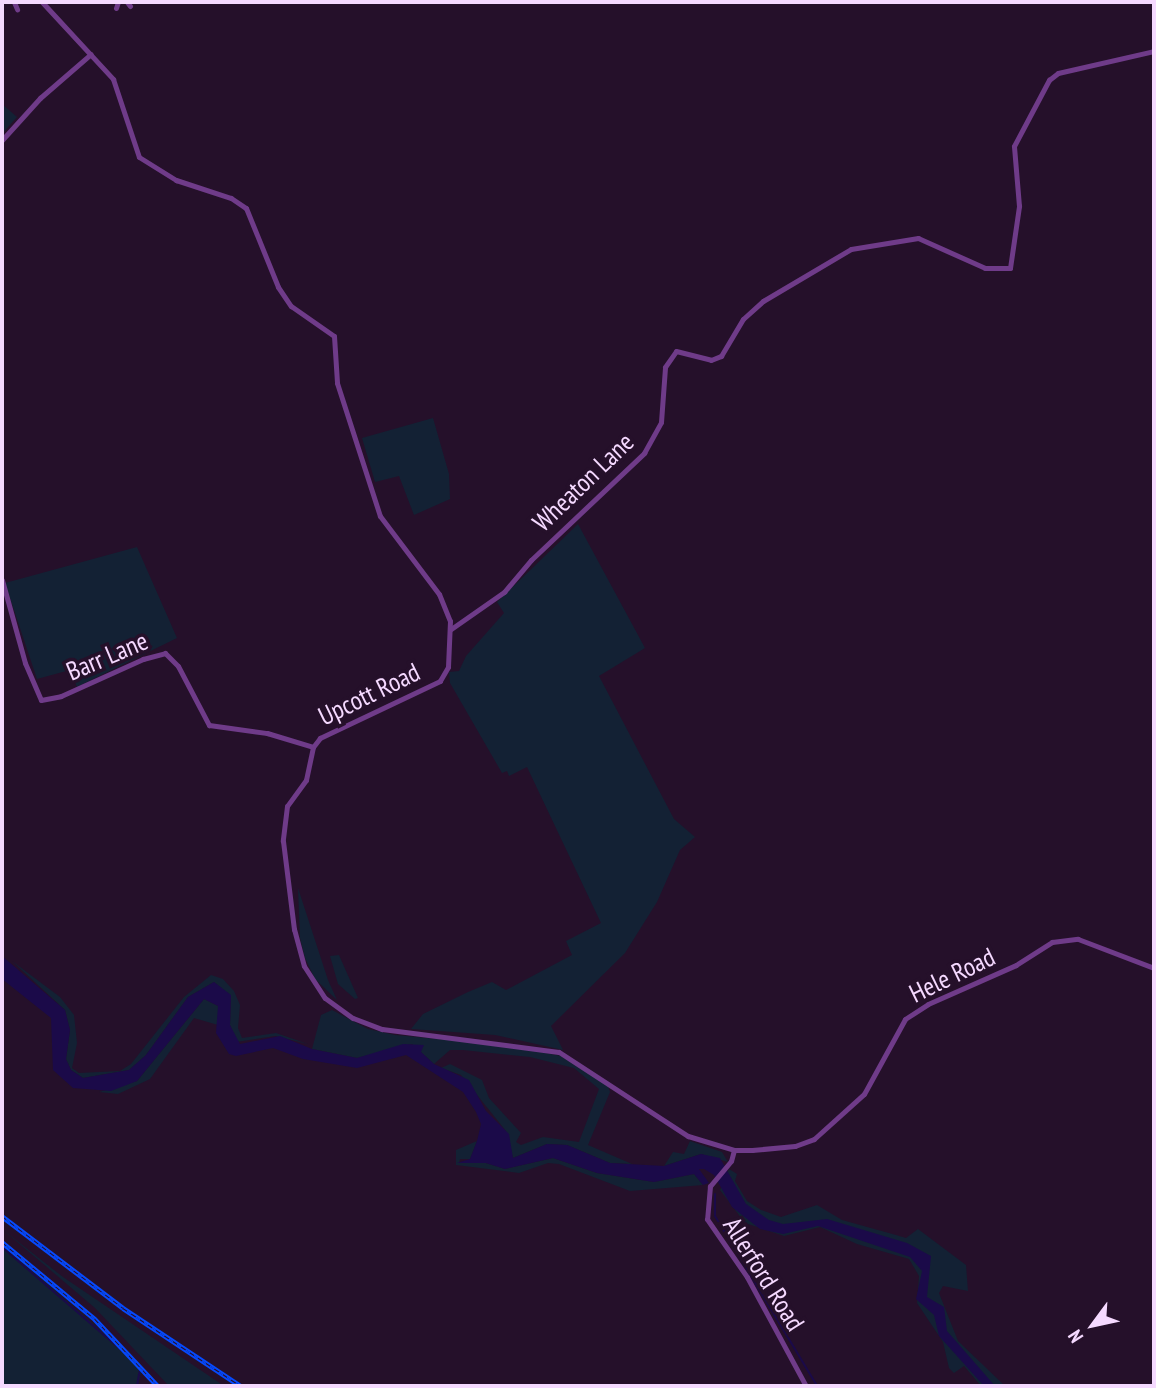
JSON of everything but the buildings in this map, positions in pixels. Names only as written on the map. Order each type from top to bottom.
[{"type":"street","points":[[12,2],[17,9]]},
{"type":"street","name":"Upcott Road","points":[[42,2],[91,54],[118,90],[139,157],[176,180],[231,198],[246,208],[274,277],[291,306],[334,336],[337,383],[380,516],[439,594],[451,629],[448,667],[440,681],[341,726],[313,747],[306,780],[287,806],[283,841],[298,947],[314,985],[325,998],[353,1018],[382,1029],[559,1052],[583,1063],[688,1136],[733,1150]]},
{"type":"street","name":"Wheaton Lane","points":[[451,629],[504,592],[531,559],[644,453],[661,422],[665,367],[676,351],[711,360],[721,356],[743,319],[763,301],[851,249],[918,238],[985,268],[1010,268],[1019,206],[1014,146],[1049,80],[1058,73],[1154,51]]},
{"type":"street","points":[[2,140],[29,109],[91,54]]},
{"type":"street","name":"Barr Lane","points":[[2,580],[25,663],[41,700],[61,696],[165,653],[178,666],[209,725],[267,733],[313,747]]},
{"type":"street","name":"Hele Road","points":[[733,1150],[795,1146],[814,1139],[864,1094],[905,1019],[928,1003],[1016,965],[1052,942],[1078,939],[1154,968]]},
{"type":"street","name":"Allerford Road","points":[[733,1150],[729,1165],[713,1181],[705,1200],[706,1220],[747,1277],[806,1386]]},
{"type":"shaded area","points":[[2,104],[17,117],[2,134]]},
{"type":"shaded area","points":[[433,418],[449,474],[450,499],[414,515],[399,476],[375,482],[362,438]]},
{"type":"shaded area","points":[[578,524],[645,648],[599,676],[674,819],[695,837],[680,850],[657,902],[625,953],[551,1026],[563,1050],[495,1035],[411,1029],[423,1014],[468,992],[492,982],[506,990],[572,955],[566,941],[601,923],[527,767],[509,776],[507,771],[502,773],[450,683],[449,672],[459,671],[466,656],[504,613],[497,602]]},
{"type":"shaded area","points":[[137,547],[177,638],[77,687],[70,670],[37,679],[5,583]]},
{"type":"shaded area","points":[[298,888],[337,1000],[315,979],[305,958],[300,938]]},
{"type":"shaded area","points":[[339,955],[358,998],[355,999],[338,984],[330,956]]},
{"type":"shaded area","points":[[2,956],[65,1010],[70,1030],[66,1059],[71,1070],[83,1078],[129,1070],[146,1055],[188,997],[214,982],[231,995],[230,1025],[240,1044],[280,1036],[312,1049],[357,1058],[403,1044],[424,1045],[421,1052],[434,1064],[469,1080],[486,1111],[509,1134],[513,1158],[547,1144],[567,1145],[610,1163],[664,1166],[701,1154],[720,1158],[746,1204],[769,1220],[783,1224],[827,1219],[907,1243],[931,1256],[927,1297],[944,1307],[947,1331],[995,1386],[984,1386],[939,1336],[934,1315],[916,1299],[922,1271],[910,1257],[818,1226],[783,1234],[760,1229],[732,1207],[714,1175],[704,1169],[699,1169],[709,1183],[703,1185],[694,1174],[654,1182],[597,1173],[553,1158],[505,1169],[486,1163],[457,1163],[470,1159],[477,1141],[481,1124],[476,1112],[463,1092],[406,1055],[357,1068],[303,1059],[273,1048],[236,1056],[229,1054],[216,1033],[218,1006],[204,999],[137,1081],[111,1091],[73,1088],[53,1070],[51,1018],[2,979]]},
{"type":"shaded area","points":[[12,961],[60,997],[74,1015],[77,1043],[72,1068],[79,1073],[120,1071],[131,1064],[184,997],[211,975],[223,979],[234,991],[240,1005],[238,1028],[242,1038],[276,1033],[308,1044],[275,1036],[236,1042],[230,1025],[231,996],[214,982],[188,997],[146,1055],[129,1070],[83,1078],[71,1070],[66,1059],[70,1030],[65,1010]]},
{"type":"shaded area","points":[[204,999],[218,1006],[218,1025],[194,1018],[150,1079],[118,1094],[99,1092],[137,1081]]},
{"type":"shaded area","points":[[332,1010],[368,1029],[395,1035],[504,1045],[561,1056],[608,1086],[610,1092],[588,1145],[632,1164],[610,1163],[567,1145],[547,1144],[513,1158],[506,1131],[461,1075],[441,1068],[450,1064],[482,1080],[489,1098],[521,1133],[516,1142],[521,1145],[543,1137],[579,1142],[599,1089],[574,1068],[530,1057],[463,1050],[450,1050],[434,1064],[412,1044],[357,1058],[312,1049],[321,1015]]},
{"type":"shaded area","points":[[477,1141],[470,1159],[460,1159],[459,1163],[486,1163],[505,1169],[553,1158],[597,1173],[654,1182],[694,1174],[703,1185],[630,1191],[559,1164],[548,1163],[519,1173],[456,1165],[456,1150]]},
{"type":"shaded area","points":[[690,1141],[722,1152],[728,1162],[701,1154],[664,1166],[673,1152],[684,1154]]},
{"type":"shaded area","points":[[729,1169],[737,1174],[735,1181],[747,1201],[761,1210],[781,1217],[817,1205],[842,1220],[906,1238],[918,1229],[966,1265],[968,1291],[943,1286],[939,1293],[958,1341],[1005,1386],[981,1386],[964,1366],[954,1373],[949,1368],[943,1342],[917,1303],[919,1276],[909,1259],[857,1244],[820,1227],[784,1236],[745,1223],[720,1190]]},
{"type":"shaded area","points":[[2,1229],[63,1277],[224,1386],[169,1386],[95,1308]]},
{"type":"shaded area","points":[[2,1245],[127,1353],[142,1369],[138,1386],[2,1386]]},
{"type":"waterway","points":[[715,1194],[715,1216],[817,1386]]},
{"type":"waterway","points":[[2,1247],[126,1354],[140,1369],[137,1386]]},
{"type":"railway","points":[[2,1216],[123,1308],[241,1386]]},
{"type":"railway","points":[[2,1242],[95,1319],[158,1386]]}]
